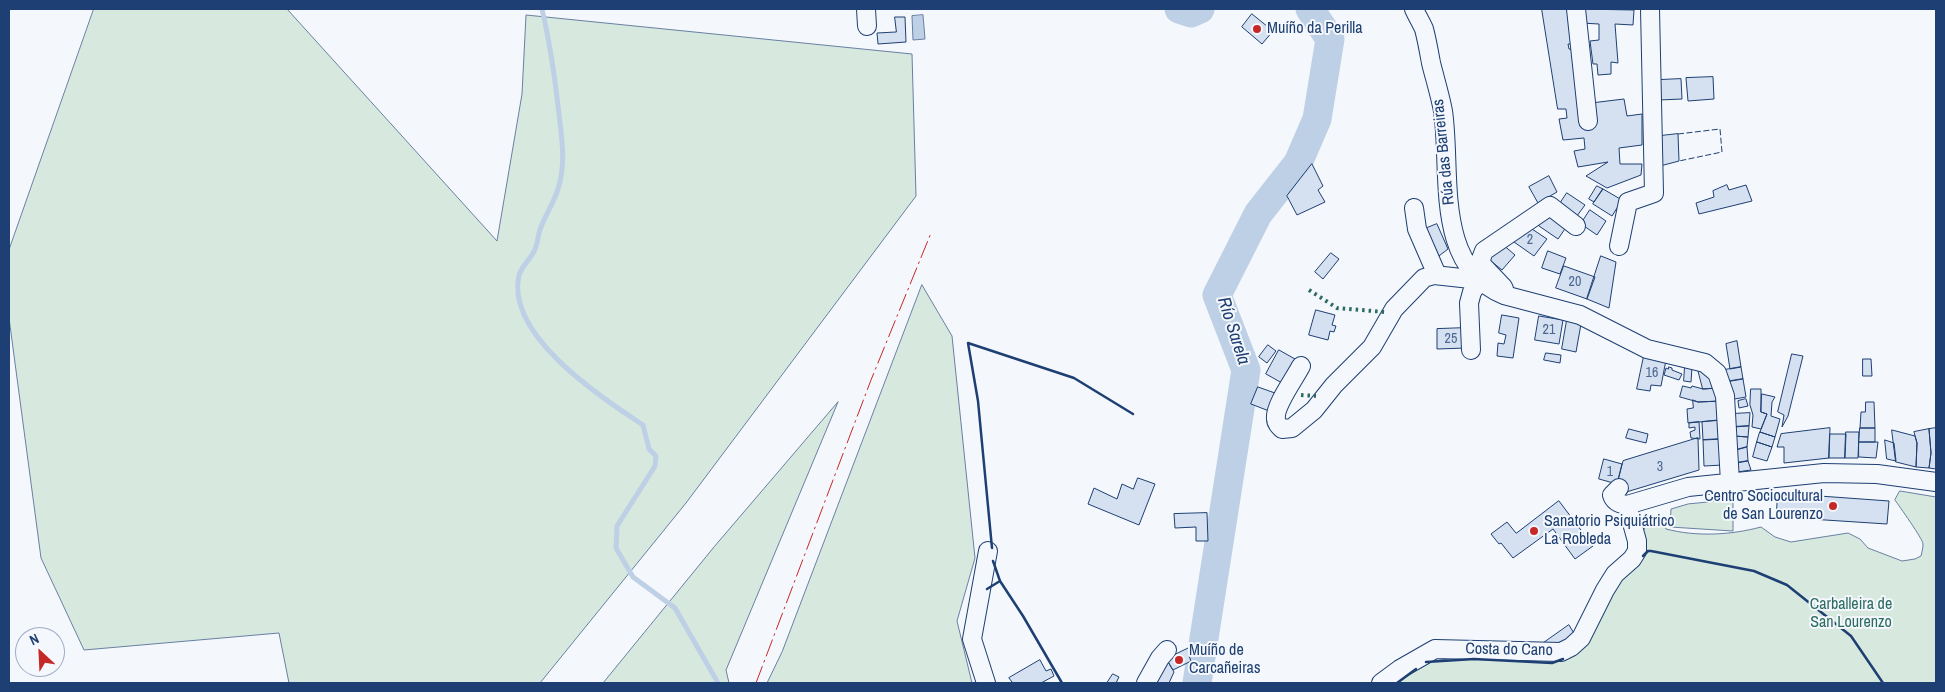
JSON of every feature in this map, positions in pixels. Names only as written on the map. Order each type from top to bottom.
[{"type":"street","points":[[1576,9],[1588,121]]},
{"type":"street","points":[[1619,246],[1628,202],[1654,193],[1650,9]]},
{"type":"street","name":"Rúa das Barreiras","points":[[1418,11],[1443,112],[1448,200],[1455,235],[1467,267],[1480,280]]},
{"type":"street","points":[[1504,295],[1503,287],[1482,265],[1480,259],[1484,251],[1550,206],[1576,226]]},
{"type":"street","points":[[1414,208],[1417,229],[1437,275]]},
{"type":"street","points":[[1301,366],[1275,417],[1277,424],[1282,429],[1292,428],[1314,410],[1334,385],[1372,347],[1394,309],[1424,278],[1437,275],[1480,280],[1504,295],[1580,316],[1647,349],[1705,363],[1717,373],[1725,396],[1730,482]]},
{"type":"street","points":[[1471,350],[1469,303],[1472,292],[1480,280]]},
{"type":"street","points":[[1620,488],[1612,495],[1613,498],[1622,505],[1627,506],[1688,487],[1824,473],[1877,474],[1936,482]]},
{"type":"street","name":"Costa do Cano","points":[[1381,683],[1400,669],[1436,648],[1561,652],[1571,646],[1581,638],[1605,590],[1616,574],[1632,559],[1637,551],[1638,541],[1627,506]]},
{"type":"street","points":[[986,683],[972,639],[988,552]]},
{"type":"street","points":[[1146,683],[1160,658],[1167,650]]},
{"type":"green space","points":[[94,9],[287,9],[497,241],[522,94],[526,15],[912,54],[916,196],[686,503],[540,683],[289,683],[279,633],[84,650],[41,558],[9,318],[9,250]]},
{"type":"green space","points":[[922,285],[952,336],[975,558],[957,621],[972,683],[767,683],[782,652]]},
{"type":"green space","points":[[838,402],[726,670],[729,683],[603,683],[714,547]]},
{"type":"green space","name":"Carballeira de San Lourenzo","points":[[1900,491],[1936,497],[1936,683],[1397,683],[1427,662],[1473,655],[1564,660],[1580,646],[1641,545],[1644,529],[1652,519],[1660,518],[1666,529],[1702,534],[1738,532],[1761,527],[1775,537],[1791,542],[1848,533],[1860,539],[1868,548],[1902,561],[1915,559],[1921,556],[1923,544],[1895,500]]},
{"type":"green space","points":[[1733,500],[1733,531],[1670,527],[1671,509],[1688,504]]},
{"type":"water","points":[[923,15],[925,39],[913,40],[912,16]]},
{"type":"building","points":[[1542,9],[1568,9],[1573,44],[1568,44],[1569,49],[1576,50],[1591,103],[1624,99],[1627,116],[1642,114],[1642,145],[1619,148],[1620,164],[1642,164],[1641,175],[1607,188],[1586,176],[1608,162],[1578,167],[1574,151],[1585,149],[1584,138],[1563,140],[1559,119],[1567,118],[1566,109],[1558,109]]},
{"type":"building","points":[[1580,9],[1634,10],[1633,25],[1615,24],[1618,63],[1611,62],[1611,74],[1598,75],[1597,64],[1593,64],[1590,41],[1599,40],[1599,24],[1581,23]]},
{"type":"building","name":"Muíño da Perilla","points":[[1252,14],[1273,31],[1262,44],[1242,27]]},
{"type":"building","points":[[895,17],[905,17],[906,42],[878,44],[877,33],[896,32]]},
{"type":"building","points":[[1713,77],[1714,99],[1688,101],[1686,78]]},
{"type":"building","points":[[1681,79],[1682,99],[1659,100],[1659,80]]},
{"type":"building","points":[[1678,134],[1679,161],[1660,166],[1660,136]]},
{"type":"building","points":[[1312,164],[1323,186],[1318,190],[1325,202],[1297,215],[1287,196]]},
{"type":"building","points":[[1549,176],[1557,192],[1538,203],[1529,187]]},
{"type":"building","points":[[1727,185],[1729,190],[1746,185],[1752,201],[1699,214],[1696,203],[1714,197],[1713,191]]},
{"type":"building","points":[[1597,186],[1603,189],[1594,202],[1589,199]]},
{"type":"building","points":[[1603,189],[1622,200],[1612,216],[1593,204]]},
{"type":"building","points":[[1567,193],[1585,205],[1574,220],[1557,208]]},
{"type":"building","points":[[1550,210],[1569,223],[1558,239],[1539,226]]},
{"type":"building","points":[[1590,210],[1606,221],[1597,235],[1581,224]]},
{"type":"building","points":[[1437,224],[1448,249],[1435,259],[1422,230]]},
{"type":"building","points":[[1526,225],[1547,239],[1534,256],[1514,242]]},
{"type":"building","points":[[1501,243],[1515,255],[1502,270],[1487,258]]},
{"type":"building","points":[[1548,251],[1566,258],[1560,274],[1542,268]]},
{"type":"building","points":[[1331,253],[1339,259],[1323,279],[1315,272]]},
{"type":"building","points":[[1601,256],[1616,262],[1609,308],[1587,299]]},
{"type":"building","points":[[1564,266],[1595,277],[1587,299],[1556,288]]},
{"type":"building","points":[[1316,310],[1335,315],[1332,325],[1336,326],[1334,332],[1330,331],[1328,340],[1309,335]]},
{"type":"building","points":[[1502,315],[1519,318],[1513,358],[1497,356],[1498,343],[1504,344],[1506,335],[1499,333]]},
{"type":"building","points":[[1539,316],[1563,320],[1559,344],[1535,340]]},
{"type":"building","points":[[1567,320],[1581,324],[1576,352],[1562,349]]},
{"type":"building","points":[[1466,328],[1466,348],[1437,349],[1437,329]]},
{"type":"building","points":[[1737,341],[1741,367],[1730,369],[1726,344]]},
{"type":"building","points":[[1268,345],[1276,351],[1267,363],[1259,357]]},
{"type":"building","points":[[1279,350],[1295,359],[1282,383],[1266,374]]},
{"type":"building","points":[[1546,353],[1561,355],[1560,363],[1544,360]]},
{"type":"building","points":[[1792,354],[1803,356],[1788,416],[1782,427],[1784,415],[1778,412]]},
{"type":"building","points":[[1644,356],[1666,360],[1661,386],[1651,385],[1650,391],[1637,389]]},
{"type":"building","points":[[1863,359],[1871,359],[1872,376],[1863,376]]},
{"type":"building","points":[[1685,366],[1692,367],[1691,382],[1684,381]]},
{"type":"building","points":[[1697,366],[1712,374],[1717,388],[1703,389]]},
{"type":"building","points":[[1669,367],[1682,374],[1679,380],[1664,375],[1666,368],[1668,369]]},
{"type":"building","points":[[1741,367],[1743,379],[1725,382],[1719,371]]},
{"type":"building","points":[[1743,379],[1746,397],[1729,400],[1725,382]]},
{"type":"building","points":[[1683,386],[1703,389],[1717,388],[1721,401],[1698,402],[1680,397]]},
{"type":"building","points":[[1258,387],[1275,393],[1269,411],[1251,404]]},
{"type":"building","points":[[1751,389],[1761,389],[1761,412],[1767,414],[1761,429],[1752,427]]},
{"type":"building","points":[[1762,394],[1775,397],[1772,402],[1771,416],[1780,419],[1775,437],[1760,432],[1767,414],[1761,412]]},
{"type":"building","points":[[1746,399],[1748,406],[1739,408],[1738,401]]},
{"type":"building","points":[[1693,400],[1698,402],[1721,401],[1722,420],[1688,423],[1687,409],[1693,408]]},
{"type":"building","points":[[1866,402],[1874,402],[1875,428],[1860,428],[1861,412],[1865,412]]},
{"type":"building","points":[[1750,413],[1749,426],[1733,427],[1731,414]]},
{"type":"building","points":[[1722,420],[1723,439],[1703,440],[1702,422]]},
{"type":"building","points":[[1699,422],[1700,439],[1691,438],[1690,432],[1695,430],[1695,427],[1689,428],[1689,423]]},
{"type":"building","points":[[1749,426],[1748,437],[1734,436],[1733,427]]},
{"type":"building","points":[[1830,428],[1829,458],[1784,463],[1784,447],[1777,447],[1781,434]]},
{"type":"building","points":[[1860,428],[1875,428],[1875,442],[1859,442]]},
{"type":"building","points":[[1936,428],[1936,469],[1929,468],[1931,453],[1929,429]]},
{"type":"building","points":[[1629,429],[1648,434],[1646,443],[1626,438]]},
{"type":"building","points":[[1929,429],[1931,453],[1929,468],[1916,467],[1917,443],[1914,432]]},
{"type":"building","points":[[1892,430],[1915,436],[1917,443],[1916,467],[1896,462]]},
{"type":"building","points":[[1760,432],[1775,437],[1772,447],[1757,442]]},
{"type":"building","points":[[1846,432],[1859,432],[1858,458],[1845,458]]},
{"type":"building","points":[[1830,434],[1846,434],[1845,458],[1829,458]]},
{"type":"building","points":[[1734,436],[1748,437],[1747,447],[1736,450]]},
{"type":"building","points":[[1698,438],[1699,470],[1623,493],[1617,484],[1623,461]]},
{"type":"building","points":[[1723,439],[1723,465],[1704,466],[1703,440]]},
{"type":"building","points":[[1885,440],[1894,443],[1896,461],[1887,459]]},
{"type":"building","points":[[1757,442],[1772,447],[1767,461],[1753,457]]},
{"type":"building","points":[[1859,442],[1878,442],[1876,458],[1859,457]]},
{"type":"building","points":[[1747,447],[1748,461],[1736,463],[1736,450]]},
{"type":"building","points":[[1604,459],[1622,464],[1617,484],[1599,479]]},
{"type":"building","points":[[1748,461],[1751,470],[1737,472],[1736,463]]},
{"type":"building","points":[[1138,478],[1155,484],[1139,525],[1088,504],[1094,488],[1117,499],[1122,484],[1133,489]]},
{"type":"building","name":"Centro Sociocultural de San Lourenzo","points":[[1778,493],[1889,501],[1887,524],[1810,519],[1810,512],[1777,510]]},
{"type":"building","name":"Sanatorio Psiquiátrico La Robleda","points":[[1559,501],[1593,546],[1575,559],[1553,529],[1513,558],[1491,534],[1507,522],[1516,533]]},
{"type":"building","points":[[1207,513],[1208,541],[1196,541],[1196,527],[1175,528],[1174,514]]},
{"type":"building","points":[[1569,625],[1575,635],[1557,647],[1539,646]]},
{"type":"building","name":"Muíño de Carcañeiras","points":[[1189,648],[1191,661],[1173,670],[1166,659]]},
{"type":"building","points":[[1166,658],[1174,672],[1169,683],[1154,683]]},
{"type":"building","points":[[1040,660],[1046,671],[1051,669],[1054,676],[1041,683],[1009,683],[1012,682],[1009,678]]},
{"type":"building","points":[[1113,674],[1119,677],[1116,683],[1107,683]]},
{"type":"waterway","points":[[542,9],[550,48],[563,161],[558,189],[541,227],[535,249],[519,275],[519,298],[527,320],[541,341],[560,362],[604,398],[643,425],[649,449],[656,456],[655,466],[617,526],[616,548],[633,577],[675,608],[718,683]]},
{"type":"waterway","name":"Río Sarela","points":[[1179,9],[1191,13],[1200,9]]},
{"type":"waterway","name":"Río Sarela","points":[[1197,683],[1246,370],[1217,295],[1258,214],[1298,163],[1317,119],[1330,39],[1310,9]]},
{"type":"hedge","points":[[1309,290],[1337,308],[1385,312],[1385,314]]},
{"type":"hedge","points":[[1301,395],[1316,396]]},
{"type":"fence","points":[[1678,134],[1720,129],[1722,152],[1679,161]]},
{"type":"wall","points":[[992,548],[978,401],[968,343],[1074,378],[1133,414]]},
{"type":"wall","points":[[1643,556],[1648,551],[1651,551],[1754,571],[1787,585],[1851,636],[1883,683]]},
{"type":"wall","points":[[993,561],[1000,581],[1062,683]]},
{"type":"wall","points":[[987,589],[1000,581]]},
{"type":"wall","points":[[1426,662],[1474,659],[1552,663],[1563,659]]},
{"type":"wall","points":[[1397,683],[1416,669]]},
{"type":"power","points":[[756,683],[871,380],[931,233]]},
{"type":"place","name":"Muíño da Perilla","points":[[1257,29]]},
{"type":"place","name":"Centro Sociocultural de San Lourenzo","points":[[1833,506]]},
{"type":"place","name":"Sanatorio Psiquiátrico La Robleda","points":[[1534,531]]},
{"type":"place","name":"Muíño de Carcañeiras","points":[[1179,660]]}]
